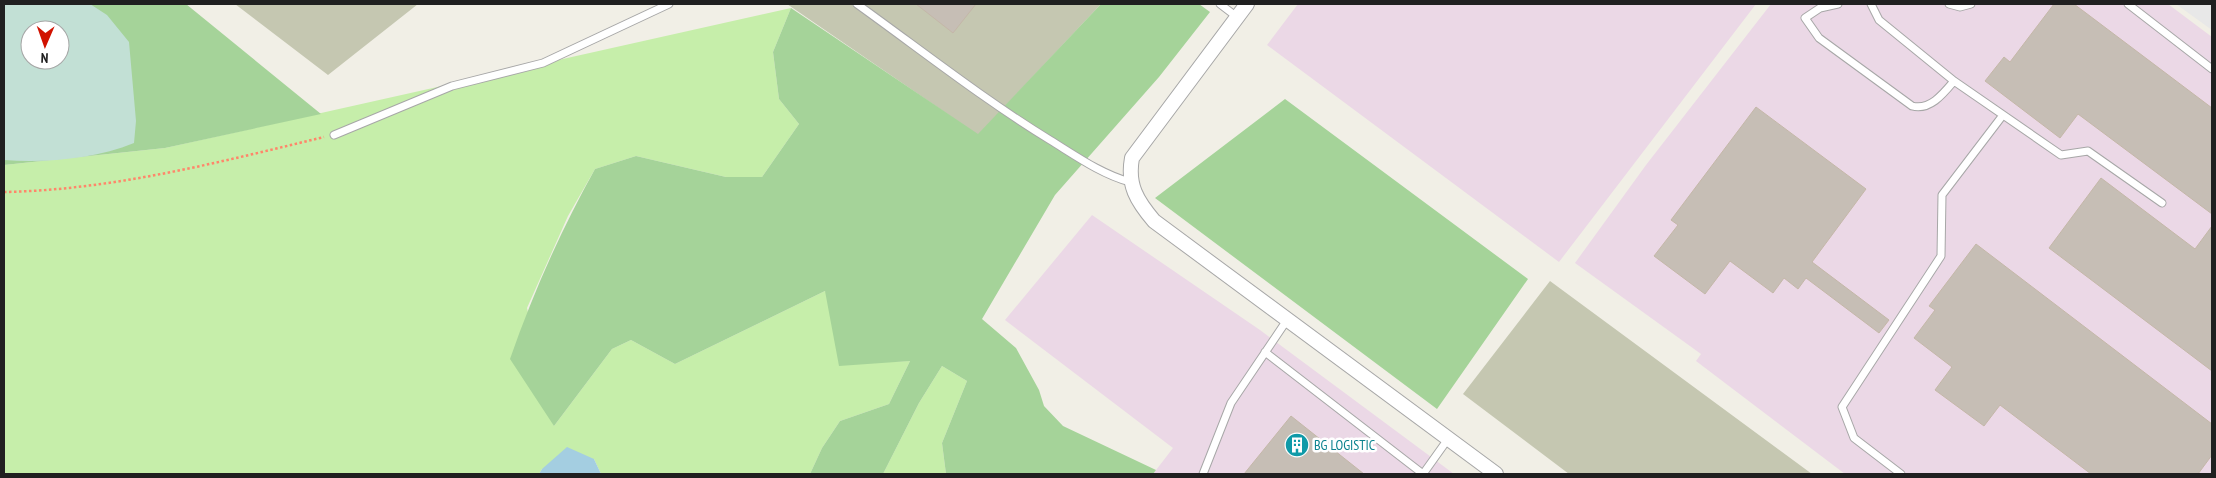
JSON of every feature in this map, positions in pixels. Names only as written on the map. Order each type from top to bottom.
[{"type":"street","points":[[1247,4],[1132,158],[1130,182],[1140,205],[1154,221],[1496,474]]},
{"type":"lane","points":[[334,135],[452,86],[542,63],[669,4]]},
{"type":"lane","points":[[857,4],[1013,118],[1084,162],[1113,177],[1130,182]]},
{"type":"lane","points":[[1220,4],[1237,17]]},
{"type":"lane","points":[[1838,4],[1820,8],[1805,18],[1819,38],[1912,106],[1924,106],[1941,97],[1954,81]]},
{"type":"lane","points":[[1872,4],[1879,20],[1954,81],[2003,115],[2062,155],[2088,151],[2162,203]]},
{"type":"lane","points":[[1949,4],[1960,7],[1972,4]]},
{"type":"lane","points":[[2128,4],[2212,69]]},
{"type":"lane","points":[[1901,474],[1854,438],[1842,407],[1942,256],[1942,195],[2003,115]]},
{"type":"lane","points":[[1203,474],[1231,403],[1287,320]]},
{"type":"lane","points":[[1265,352],[1423,474],[1448,439]]},
{"type":"path","points":[[4,192],[100,184],[224,161],[334,135]]},
{"type":"shaded area","points":[[4,4],[90,4],[107,15],[129,42],[136,121],[134,143],[87,156],[37,161],[4,160]]},
{"type":"shaded area","points":[[235,4],[418,4],[328,75]]},
{"type":"shaded area","points":[[787,4],[1101,4],[978,135]]},
{"type":"shaded area","points":[[1298,4],[1756,4],[1559,262],[1267,45]]},
{"type":"shaded area","points":[[1771,4],[2168,4],[2212,37],[2212,474],[1845,474],[1696,361],[1701,354],[1575,263],[1646,165]]},
{"type":"shaded area","points":[[2176,4],[2212,4],[2212,30]]},
{"type":"shaded area","points":[[1092,215],[1260,330],[1454,474],[1153,474],[1173,448],[1005,320]]},
{"type":"shaded area","points":[[1550,281],[1812,474],[1569,474],[1463,394]]},
{"type":"shaded area","points":[[567,447],[594,459],[601,474],[539,474],[542,469]]},
{"type":"green space","points":[[4,4],[186,4],[321,114],[165,148],[4,165]]},
{"type":"green space","points":[[1101,4],[1199,4],[1210,12],[1159,77],[1055,195],[982,319],[1016,348],[1039,390],[1044,406],[1063,426],[1156,470],[1153,474],[946,474],[942,443],[967,381],[942,366],[919,403],[883,474],[810,474],[822,448],[840,421],[889,404],[910,361],[839,366],[825,291],[675,364],[631,340],[612,349],[554,426],[510,359],[548,262],[595,169],[636,156],[726,177],[762,177],[799,124],[779,99],[773,52],[791,8],[978,134]]},
{"type":"green space","points":[[791,8],[773,52],[779,99],[799,124],[762,177],[726,177],[636,156],[595,169],[568,216],[527,308],[554,426],[612,349],[631,340],[675,364],[825,291],[881,362],[910,361],[889,404],[840,421],[822,448],[810,474],[601,474],[594,459],[542,469],[539,474],[4,474],[4,165],[165,148]]},
{"type":"green space","points":[[1285,99],[1528,279],[1437,409],[1155,198]]},
{"type":"green space","points":[[942,366],[967,381],[942,443],[946,474],[883,474],[919,403]]},
{"type":"building","points":[[916,4],[976,4],[953,33]]},
{"type":"building","points":[[2054,4],[2074,4],[2212,108],[2212,214],[2078,114],[2060,138],[1985,81],[2004,57],[2010,62]]},
{"type":"building","points":[[1756,107],[1866,189],[1812,262],[1889,320],[1879,333],[1806,278],[1798,289],[1784,278],[1773,293],[1730,261],[1705,294],[1654,256],[1678,225],[1671,220]]},
{"type":"building","points":[[2101,178],[2195,249],[2212,226],[2212,371],[2049,248]]},
{"type":"building","points":[[1976,244],[2212,424],[2212,455],[2198,474],[2091,474],[2000,405],[1984,426],[1935,390],[1952,367],[1914,338],[1935,310],[1929,306]]},
{"type":"building","name":"BG LOGISTIC","points":[[1291,416],[1364,474],[1244,474]]},
{"type":"place","name":"BG LOGISTIC","points":[[1297,445]]}]
